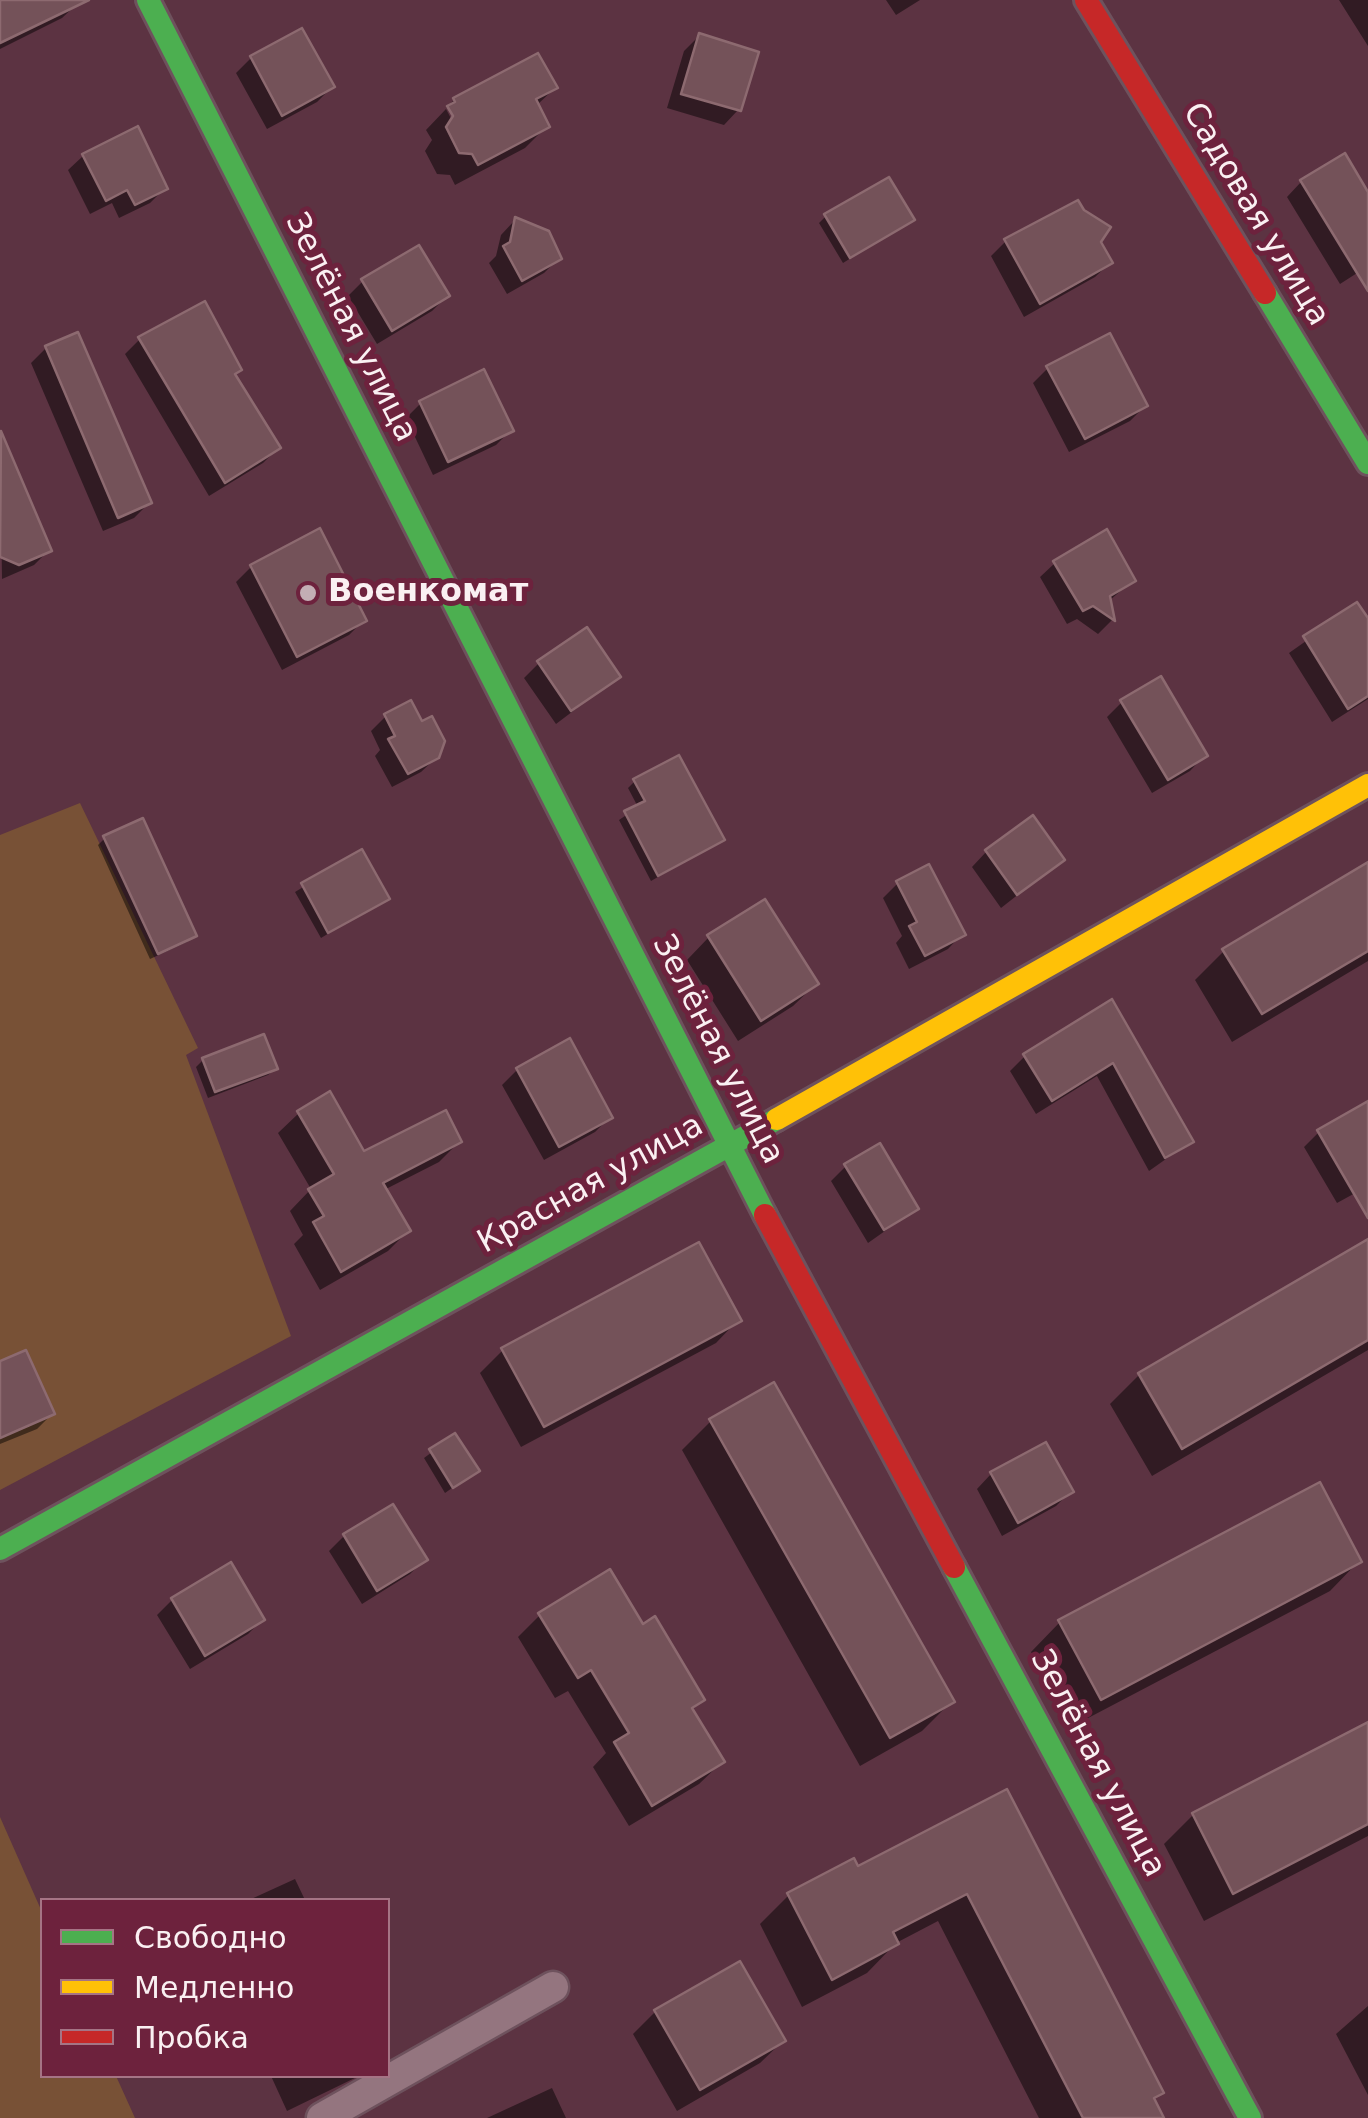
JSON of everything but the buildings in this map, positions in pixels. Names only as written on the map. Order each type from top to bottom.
[{"type":"street","name":"Зелёная улица","points":[[148,0],[728,1147],[1250,2118]]},
{"type":"street","name":"Садовая улица","points":[[1086,0],[1368,463]]},
{"type":"street","name":"Красная улица","points":[[0,1548],[728,1147],[1168,894],[1368,785]]},
{"type":"street","points":[[322,2118],[553,1987]]},
{"type":"shaded area","points":[[80,803],[198,1048],[186,1055],[291,1336],[0,1490],[0,835]]},
{"type":"shaded area","points":[[0,1817],[40,1907],[40,2078],[117,2078],[135,2118],[0,2118]]},
{"type":"traffic: fast","points":[[148,0],[765,1215]]},
{"type":"traffic: fast","points":[[1265,293],[1368,463]]},
{"type":"traffic: fast","points":[[0,1549],[777,1119]]},
{"type":"traffic: fast","points":[[954,1567],[1250,2118]]},
{"type":"traffic: slow","points":[[777,1119],[1368,785]]},
{"type":"traffic: jam","points":[[1086,0],[1265,293]]},
{"type":"traffic: jam","points":[[765,1215],[954,1567]]},
{"type":"place","name":"Военкомат","points":[[308,593]]}]
